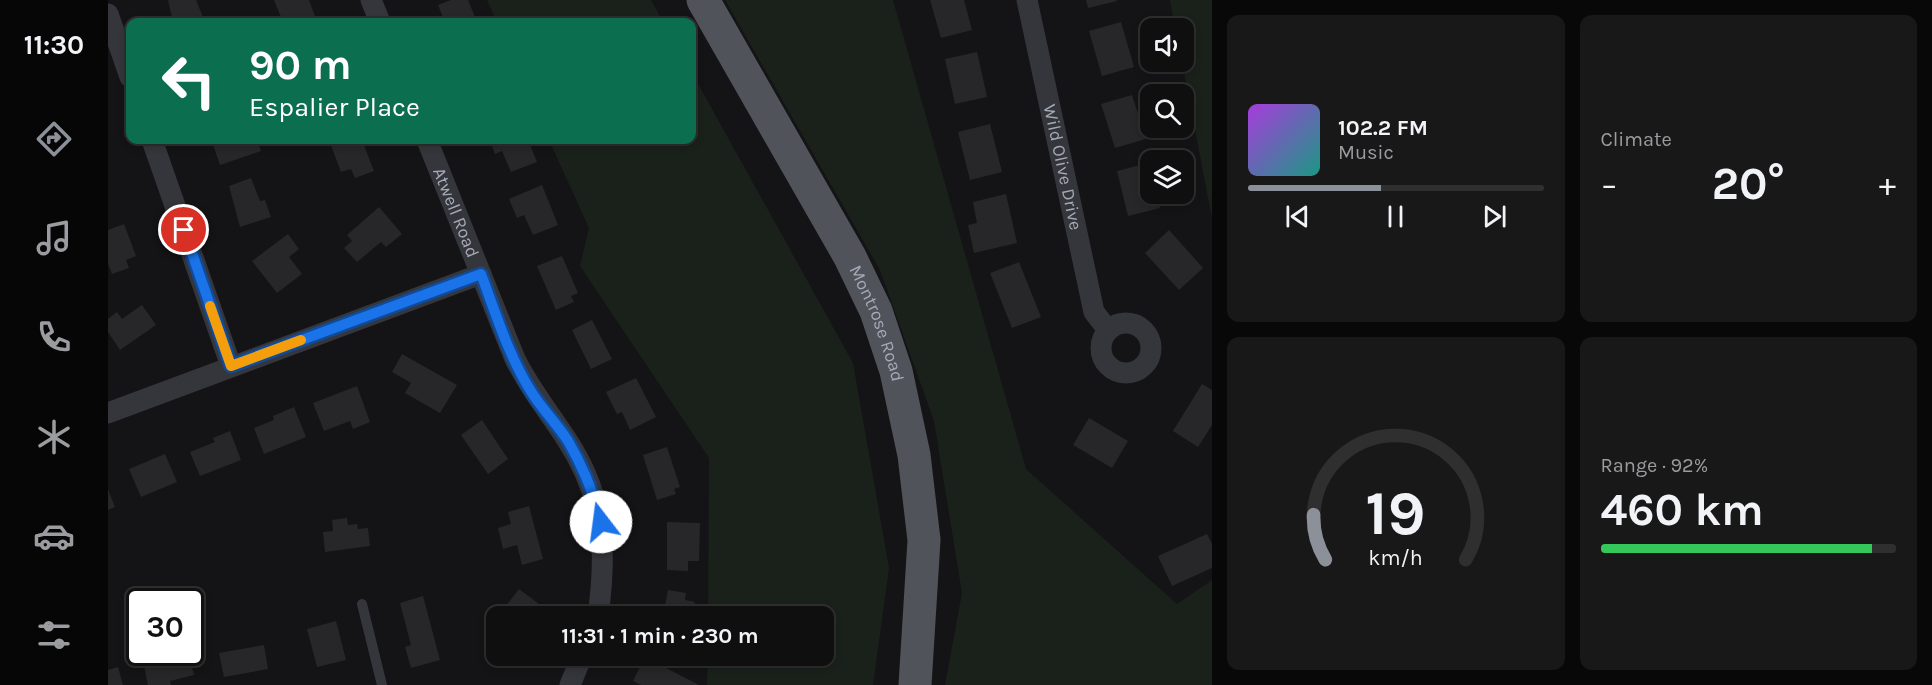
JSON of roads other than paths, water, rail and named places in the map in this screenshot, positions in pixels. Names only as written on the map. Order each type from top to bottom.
[{"type":"main road","name":"Montrose Road","points":[[703,0],[850,257],[876,311],[896,371],[914,455],[924,540],[915,685]]},
{"type":"street","points":[[370,0],[378,18]]},
{"type":"street","name":"Wild Olive Drive","points":[[1027,0],[1094,312],[1108,330]]},
{"type":"street","points":[[108,14],[121,68]]},
{"type":"street","points":[[153,144],[231,366]]},
{"type":"street","name":"Atwell Road","points":[[429,144],[514,359],[532,392],[567,440],[594,493],[601,522],[604,558],[599,606]]},
{"type":"street","points":[[108,413],[481,274]]},
{"type":"street","points":[[570,685],[578,666]]},
{"type":"lane","points":[[362,604],[382,685]]}]
